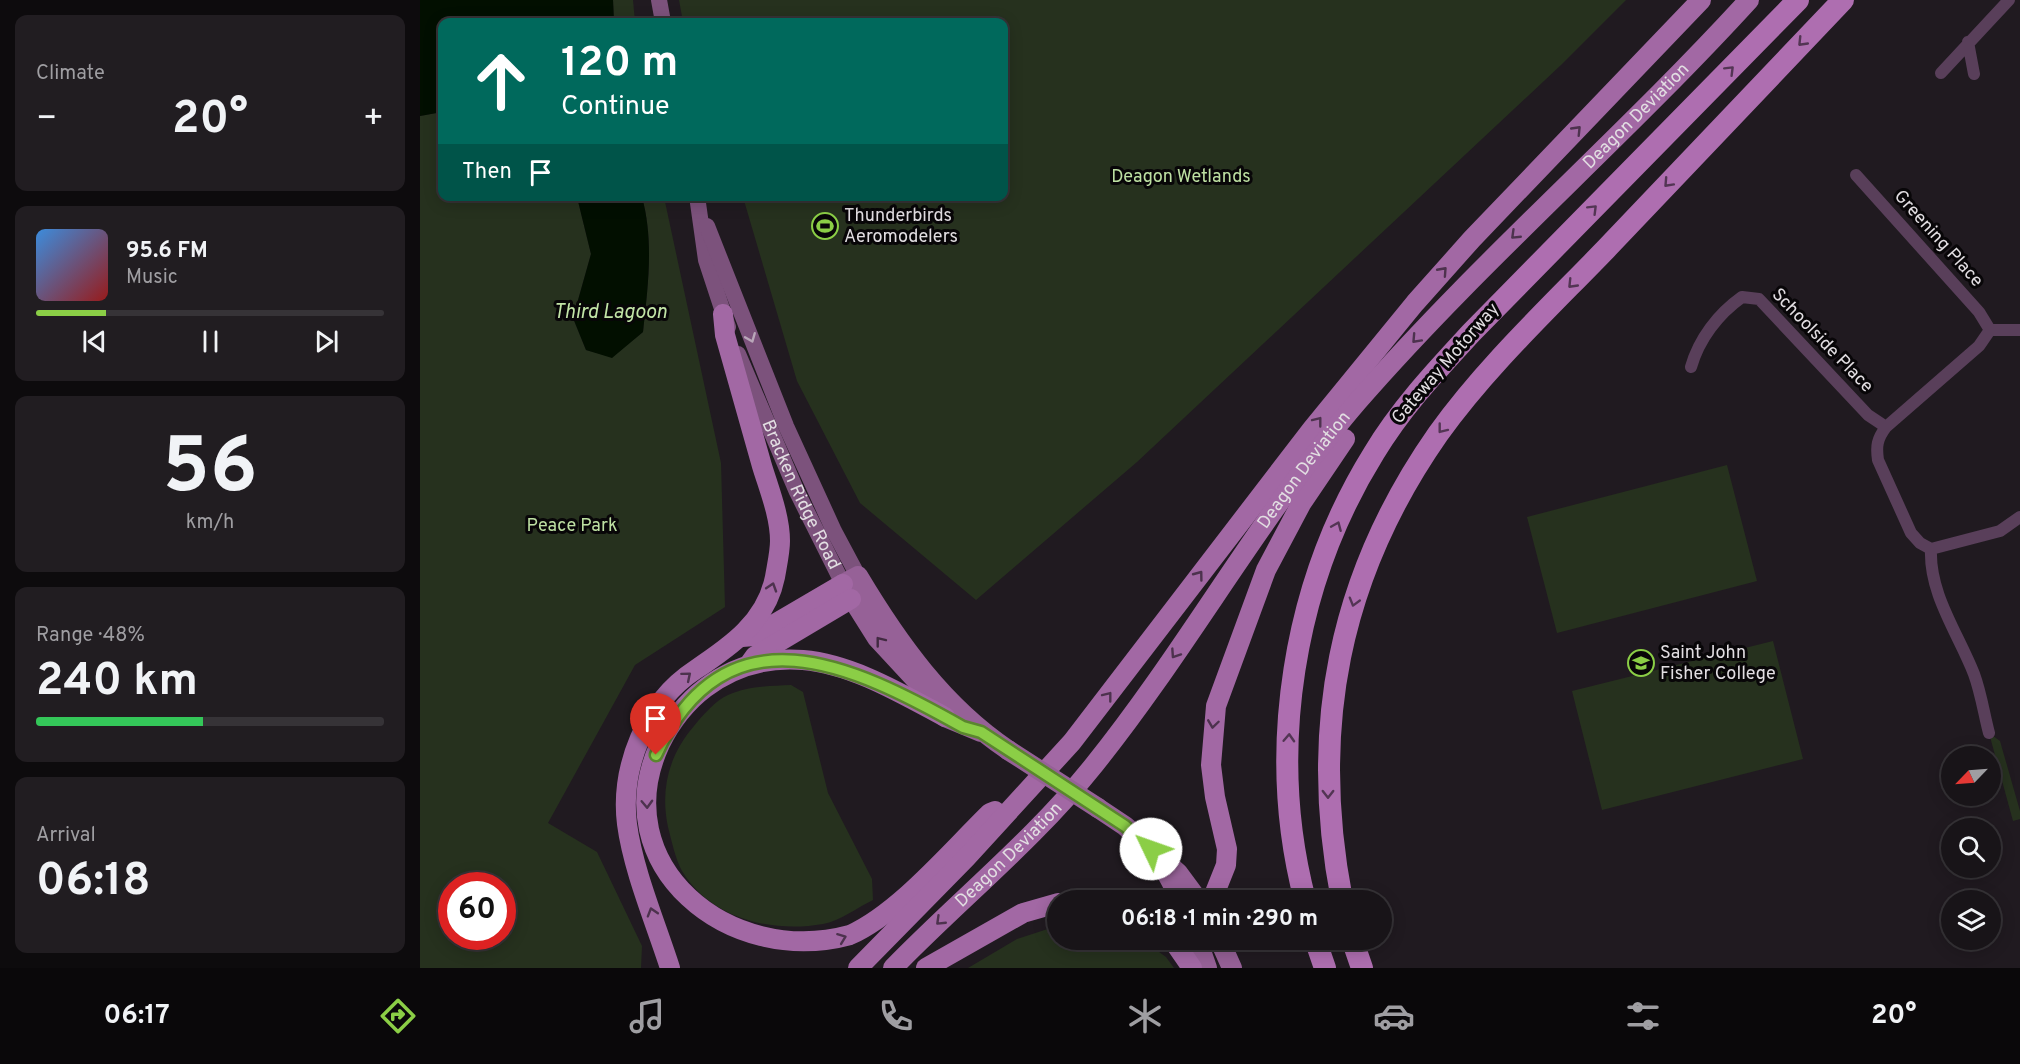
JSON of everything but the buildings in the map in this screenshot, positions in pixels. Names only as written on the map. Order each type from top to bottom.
[{"type":"highway","name":"Deagon Deviation","points":[[858,968],[1015,805],[1072,742],[1305,438],[1408,312],[1473,239],[1701,0]]},
{"type":"highway","name":"Deagon Deviation","points":[[893,968],[1057,807],[1092,767],[1140,705],[1293,484],[1357,403],[1484,265],[1620,133],[1749,0]]},
{"type":"highway","name":"Gateway Motorway","points":[[1303,890],[1292,832],[1288,760],[1290,697],[1299,641],[1317,575],[1341,516],[1373,454],[1421,387],[1471,333],[1798,0]]},
{"type":"highway","points":[[1340,890],[1328,803],[1328,741],[1333,692],[1356,595],[1376,541],[1406,484],[1439,433],[1524,335],[1843,0]]},
{"type":"highway","points":[[670,968],[631,842],[627,796],[631,767],[641,735],[669,693],[687,675],[742,637],[762,610],[771,590],[780,541],[766,478],[724,335],[723,314]]},
{"type":"highway","points":[[1216,890],[1226,865],[1227,849],[1215,797],[1211,765],[1216,706],[1266,570],[1301,504],[1352,430],[1357,403]]},
{"type":"highway","points":[[748,666],[755,656],[855,587]]},
{"type":"highway","points":[[742,637],[754,636],[855,587]]},
{"type":"highway","points":[[945,717],[861,676],[829,665],[785,659],[748,666],[716,679],[694,696],[680,711],[656,755],[646,799],[652,843],[670,883],[698,915],[733,936],[753,944],[794,948],[815,946],[851,934],[890,909],[990,813],[1015,805]]},
{"type":"highway","points":[[926,968],[1023,913],[1047,906]]},
{"type":"highway","points":[[1180,950],[1192,968]]},
{"type":"highway","points":[[1319,950],[1325,968]]},
{"type":"highway","points":[[1356,950],[1362,968]]},
{"type":"main road","points":[[659,0],[662,18]]},
{"type":"main road","name":"Bracken Ridge Road","points":[[699,202],[706,260],[723,314],[796,492],[855,587],[906,651],[981,732],[1137,836],[1162,861],[1178,873],[1191,890]]},
{"type":"main road","name":"Bracken Ridge Road","points":[[699,202],[786,426],[834,531],[855,587],[883,645],[940,706],[945,717],[963,727],[981,732]]},
{"type":"main road","name":"Bracken Ridge Road","points":[[1162,861],[1168,880],[1174,890]]},
{"type":"main road","points":[[1201,950],[1207,968]]},
{"type":"main road","points":[[1224,950],[1232,968]]},
{"type":"street","points":[[1941,73],[2009,0]]},
{"type":"street","points":[[1968,42],[1974,74]]},
{"type":"street","name":"Greening Place","points":[[1856,175],[1979,312],[1990,330]]},
{"type":"street","name":"Schoolside Place","points":[[1691,367],[1696,346],[1729,306],[1742,297],[1759,299],[1868,415],[1886,427]]},
{"type":"street","points":[[2020,330],[1990,330],[1979,346],[1886,427],[1878,438],[1878,460],[1911,534],[1920,543],[1931,549],[2000,531],[2020,517]]},
{"type":"street","points":[[1931,549],[1930,569],[1936,590],[1974,676],[1989,733]]},
{"type":"green space","points":[[613,0],[633,0],[635,18],[614,18]]},
{"type":"green space","name":"Deagon Wetlands","points":[[679,0],[1626,0],[1561,65],[1137,462],[976,600],[860,503],[797,381],[744,201],[1008,201],[1008,18],[682,18]]},
{"type":"green space","name":"Peace Park","points":[[438,113],[438,201],[578,201],[591,254],[573,318],[586,350],[612,357],[643,332],[649,247],[643,201],[665,201],[721,463],[725,607],[635,665],[548,823],[597,852],[642,946],[641,968],[420,968],[420,116]]},
{"type":"green space","points":[[1727,465],[1757,581],[1557,633],[1527,517]]},
{"type":"green space","points":[[1773,641],[1803,759],[1602,810],[1572,691]]},
{"type":"green space","points":[[791,685],[803,692],[828,793],[872,879],[873,900],[836,920],[803,926],[764,924],[744,919],[709,901],[694,887],[677,861],[668,827],[665,799],[669,773],[678,749],[685,737],[709,709],[723,698],[736,692],[759,687]]},
{"type":"green space","points":[[1989,733],[2000,741],[2020,811],[2020,819],[2013,821],[2001,777],[2001,746],[1993,746]]},
{"type":"green space","points":[[1047,929],[1047,950],[1156,950],[1166,957],[1174,968],[968,968],[1017,939]]},
{"type":"water","points":[[420,0],[613,0],[614,18],[438,18],[438,113],[420,116]]},
{"type":"water","name":"Third Lagoon","points":[[578,201],[643,201],[649,247],[643,332],[612,358],[586,350],[573,318],[591,254]]},
{"type":"place","name":"Thunderbirds Aeromodelers","points":[[825,226]]},
{"type":"place","name":"Saint John Fisher College","points":[[1641,663]]},
{"type":"route","points":[[656,755],[680,711],[694,696],[716,679],[735,670],[767,661],[804,660],[829,665],[861,676],[963,727],[981,732],[1125,826],[1151,849]]}]
